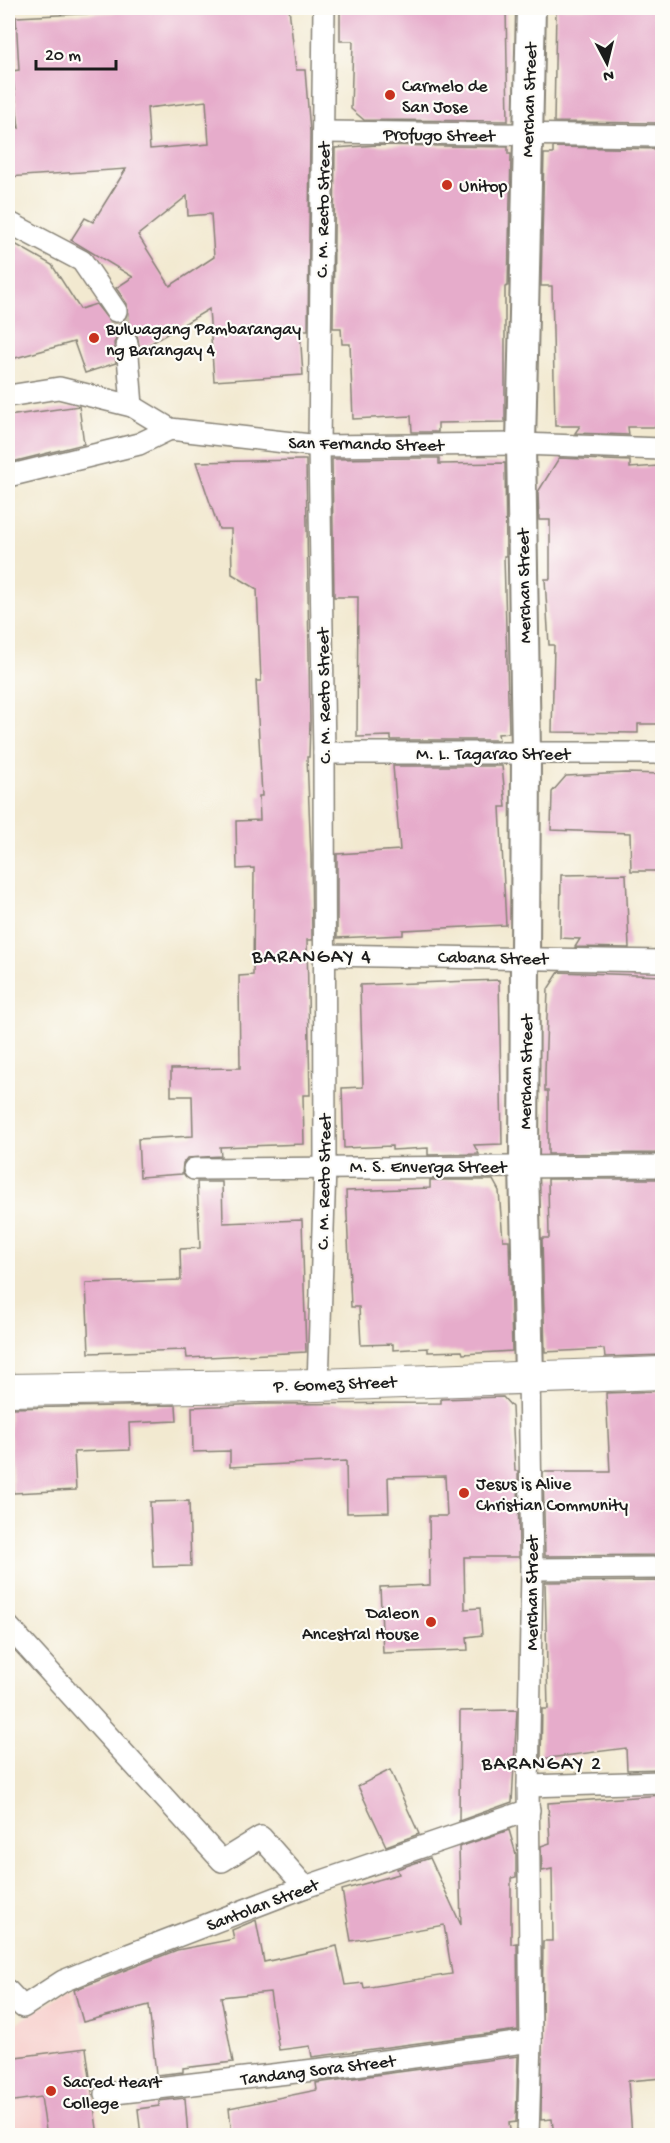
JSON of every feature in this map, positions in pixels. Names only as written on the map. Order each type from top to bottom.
[{"type":"main road","name":"Merchan Street","points":[[529,1376],[524,1166],[526,753],[521,444],[526,135],[531,8]]},
{"type":"main road","name":"P. Gomez Street","points":[[8,1390],[318,1385],[663,1373]]},
{"type":"street","name":"C. M. Recto Street","points":[[318,1385],[324,1167],[324,753],[319,446],[324,8]]},
{"type":"street","name":"Profugo Street","points":[[323,132],[663,136]]},
{"type":"street","points":[[8,222],[82,261],[117,311]]},
{"type":"street","points":[[127,343],[132,406]]},
{"type":"street","name":"San Fernando Street","points":[[8,396],[59,388],[132,406],[170,429],[319,446],[521,444],[663,449]]},
{"type":"street","points":[[8,476],[139,444],[170,429]]},
{"type":"street","name":"M. L. Tagarao Street","points":[[324,753],[663,753]]},
{"type":"street","name":"Cabana Street","points":[[324,955],[663,961]]},
{"type":"street","name":"M. S. Enverga Street","points":[[194,1169],[663,1166]]},
{"type":"street","name":"Merchan Street","points":[[528,2136],[531,2041],[528,1786],[532,1569],[529,1376]]},
{"type":"street","points":[[532,1569],[663,1568]]},
{"type":"street","points":[[8,1626],[222,1861],[261,1837],[305,1887]]},
{"type":"street","points":[[528,1786],[663,1782]]},
{"type":"street","name":"Santolan Street","points":[[8,1991],[23,2007],[63,1981],[305,1887],[530,1810]]},
{"type":"street","name":"Tandang Sora Street","points":[[106,2094],[340,2067],[531,2041]]},
{"type":"shaded area","name":"Sacred Heart College","points":[[71,1988],[88,2047],[100,2135],[8,2136],[8,2029]]},
{"type":"building","points":[[141,8],[289,8],[296,70],[305,70],[310,132],[308,330],[300,330],[303,375],[214,381],[209,309],[140,350],[137,335],[127,330],[120,332],[114,343],[116,363],[85,373],[74,342],[8,360],[8,240],[52,265],[80,309],[96,304],[111,323],[123,322],[128,316],[127,304],[116,288],[133,277],[71,240],[85,218],[93,222],[126,169],[8,177],[8,121],[19,128],[12,71],[19,70],[16,17],[142,11]],"holes":[[[206,101],[209,144],[150,149],[147,108]],[[187,196],[188,216],[211,214],[214,257],[170,286],[138,235]]]},
{"type":"building","points":[[340,8],[506,8],[508,121],[364,120],[351,109],[353,41],[340,41]]},
{"type":"building","points":[[556,8],[663,8],[663,123],[554,122]]},
{"type":"building","points":[[377,145],[508,147],[508,154],[511,154],[508,286],[505,287],[505,422],[438,423],[438,432],[412,432],[411,416],[353,419],[350,344],[342,344],[341,328],[333,328],[335,148]]},
{"type":"building","points":[[553,147],[663,149],[663,427],[628,427],[629,435],[575,433],[580,426],[555,426],[552,286],[541,286],[544,154],[553,154]]},
{"type":"building","points":[[79,406],[84,444],[8,463],[8,416]]},
{"type":"building","points":[[439,458],[439,464],[505,463],[506,556],[504,556],[509,733],[498,734],[499,740],[391,740],[391,736],[357,737],[358,597],[334,597],[332,459]]},
{"type":"building","points":[[559,458],[630,461],[630,468],[658,466],[660,525],[663,525],[663,724],[638,724],[638,733],[552,732],[554,645],[549,645],[545,579],[550,579],[550,520],[539,520],[538,492]]},
{"type":"building","points":[[306,460],[310,722],[309,757],[307,757],[312,940],[307,940],[310,1095],[303,1095],[304,1144],[220,1147],[221,1156],[187,1158],[183,1163],[182,1174],[140,1177],[138,1139],[193,1136],[192,1096],[171,1096],[171,1069],[240,1068],[239,976],[253,975],[254,868],[237,869],[236,821],[260,820],[259,796],[262,796],[256,681],[261,681],[257,589],[232,574],[231,529],[219,529],[196,462]]},
{"type":"building","points":[[393,766],[502,766],[506,807],[500,807],[506,925],[403,930],[403,935],[337,938],[337,854],[400,850]]},
{"type":"building","points":[[663,774],[663,871],[631,871],[630,833],[551,830],[552,792],[566,776]]},
{"type":"building","points":[[626,874],[629,948],[575,947],[580,939],[560,938],[561,875]]},
{"type":"building","points":[[559,972],[663,976],[663,1153],[548,1154],[548,1091],[545,1091],[545,1072],[548,989]]},
{"type":"building","points":[[499,980],[502,1144],[474,1145],[479,1154],[428,1155],[428,1148],[392,1150],[392,1146],[344,1148],[342,1088],[363,1087],[360,985]]},
{"type":"building","points":[[548,1179],[663,1179],[663,1355],[605,1357],[604,1349],[545,1352],[542,1238],[549,1238]]},
{"type":"building","points":[[430,1180],[493,1180],[499,1191],[503,1240],[509,1240],[512,1351],[463,1354],[462,1351],[428,1352],[428,1348],[393,1350],[393,1344],[361,1345],[359,1307],[351,1307],[346,1191],[430,1188]]},
{"type":"building","points":[[197,1182],[222,1182],[223,1223],[302,1220],[306,1352],[187,1358],[186,1350],[89,1353],[86,1283],[181,1280],[180,1249],[200,1248]]},
{"type":"building","points":[[663,1391],[663,1555],[545,1556],[543,1472],[610,1472],[606,1393]]},
{"type":"building","points":[[503,1397],[512,1407],[515,1471],[518,1471],[519,1557],[464,1557],[465,1609],[480,1608],[482,1635],[467,1637],[468,1650],[383,1653],[380,1587],[430,1585],[429,1516],[447,1516],[445,1476],[388,1477],[389,1512],[347,1513],[346,1461],[230,1467],[230,1451],[193,1452],[192,1407],[266,1404],[441,1403],[441,1399]]},
{"type":"building","points":[[176,1405],[177,1421],[129,1423],[130,1450],[74,1452],[76,1490],[13,1493],[9,1408]]},
{"type":"building","points":[[189,1501],[191,1566],[153,1567],[150,1502]]},
{"type":"building","points":[[663,1581],[663,1769],[627,1770],[626,1748],[541,1759],[542,1709],[548,1709],[545,1582]]},
{"type":"building","points":[[517,1710],[512,1802],[459,1821],[460,1711]]},
{"type":"building","points":[[390,1770],[419,1834],[386,1846],[358,1786]]},
{"type":"building","points":[[663,1795],[663,2078],[628,2081],[632,2136],[554,2136],[552,2119],[541,2120],[543,1941],[553,1941],[552,1869],[542,1871],[541,1846],[550,1843],[548,1803]]},
{"type":"building","points":[[509,1830],[516,1854],[516,1877],[511,1878],[511,1944],[517,1943],[518,2030],[312,2057],[310,2046],[279,2050],[270,1992],[221,1997],[233,2062],[183,2068],[183,2072],[156,2075],[149,2005],[83,2022],[74,1990],[177,1950],[234,1939],[232,1930],[256,1920],[264,1962],[337,1946],[345,1985],[363,1983],[364,1988],[452,1974],[444,1925],[351,1941],[342,1890],[399,1874],[397,1869],[430,1858],[461,1925],[459,1847]]},
{"type":"building","points":[[86,2048],[98,2136],[47,2136],[41,2097],[8,2102],[8,2058]]},
{"type":"building","points":[[518,2056],[516,2122],[509,2123],[511,2136],[232,2136],[229,2108],[317,2090],[316,2083]]},
{"type":"building","points":[[185,2098],[188,2136],[141,2136],[138,2109],[159,2106],[159,2101]]},
{"type":"tunnel","points":[[116,311],[127,343]]},
{"type":"place","name":"Carmelo de San Jose","points":[[390,95]]},
{"type":"place","name":"Unitop","points":[[447,185]]},
{"type":"place","name":"Bulwagang Pambarangay ng Barangay 4","points":[[94,338]]},
{"type":"place","name":"Jesus is Alive Christian Community","points":[[464,1493]]},
{"type":"place","name":"Daleon Ancestral House","points":[[431,1622]]},
{"type":"place","name":"Sacred Heart College","points":[[51,2091]]},
{"type":"district","name":"BARANGAY 4","points":[[312,955]]},
{"type":"district","name":"BARANGAY 2","points":[[542,1762]]}]
